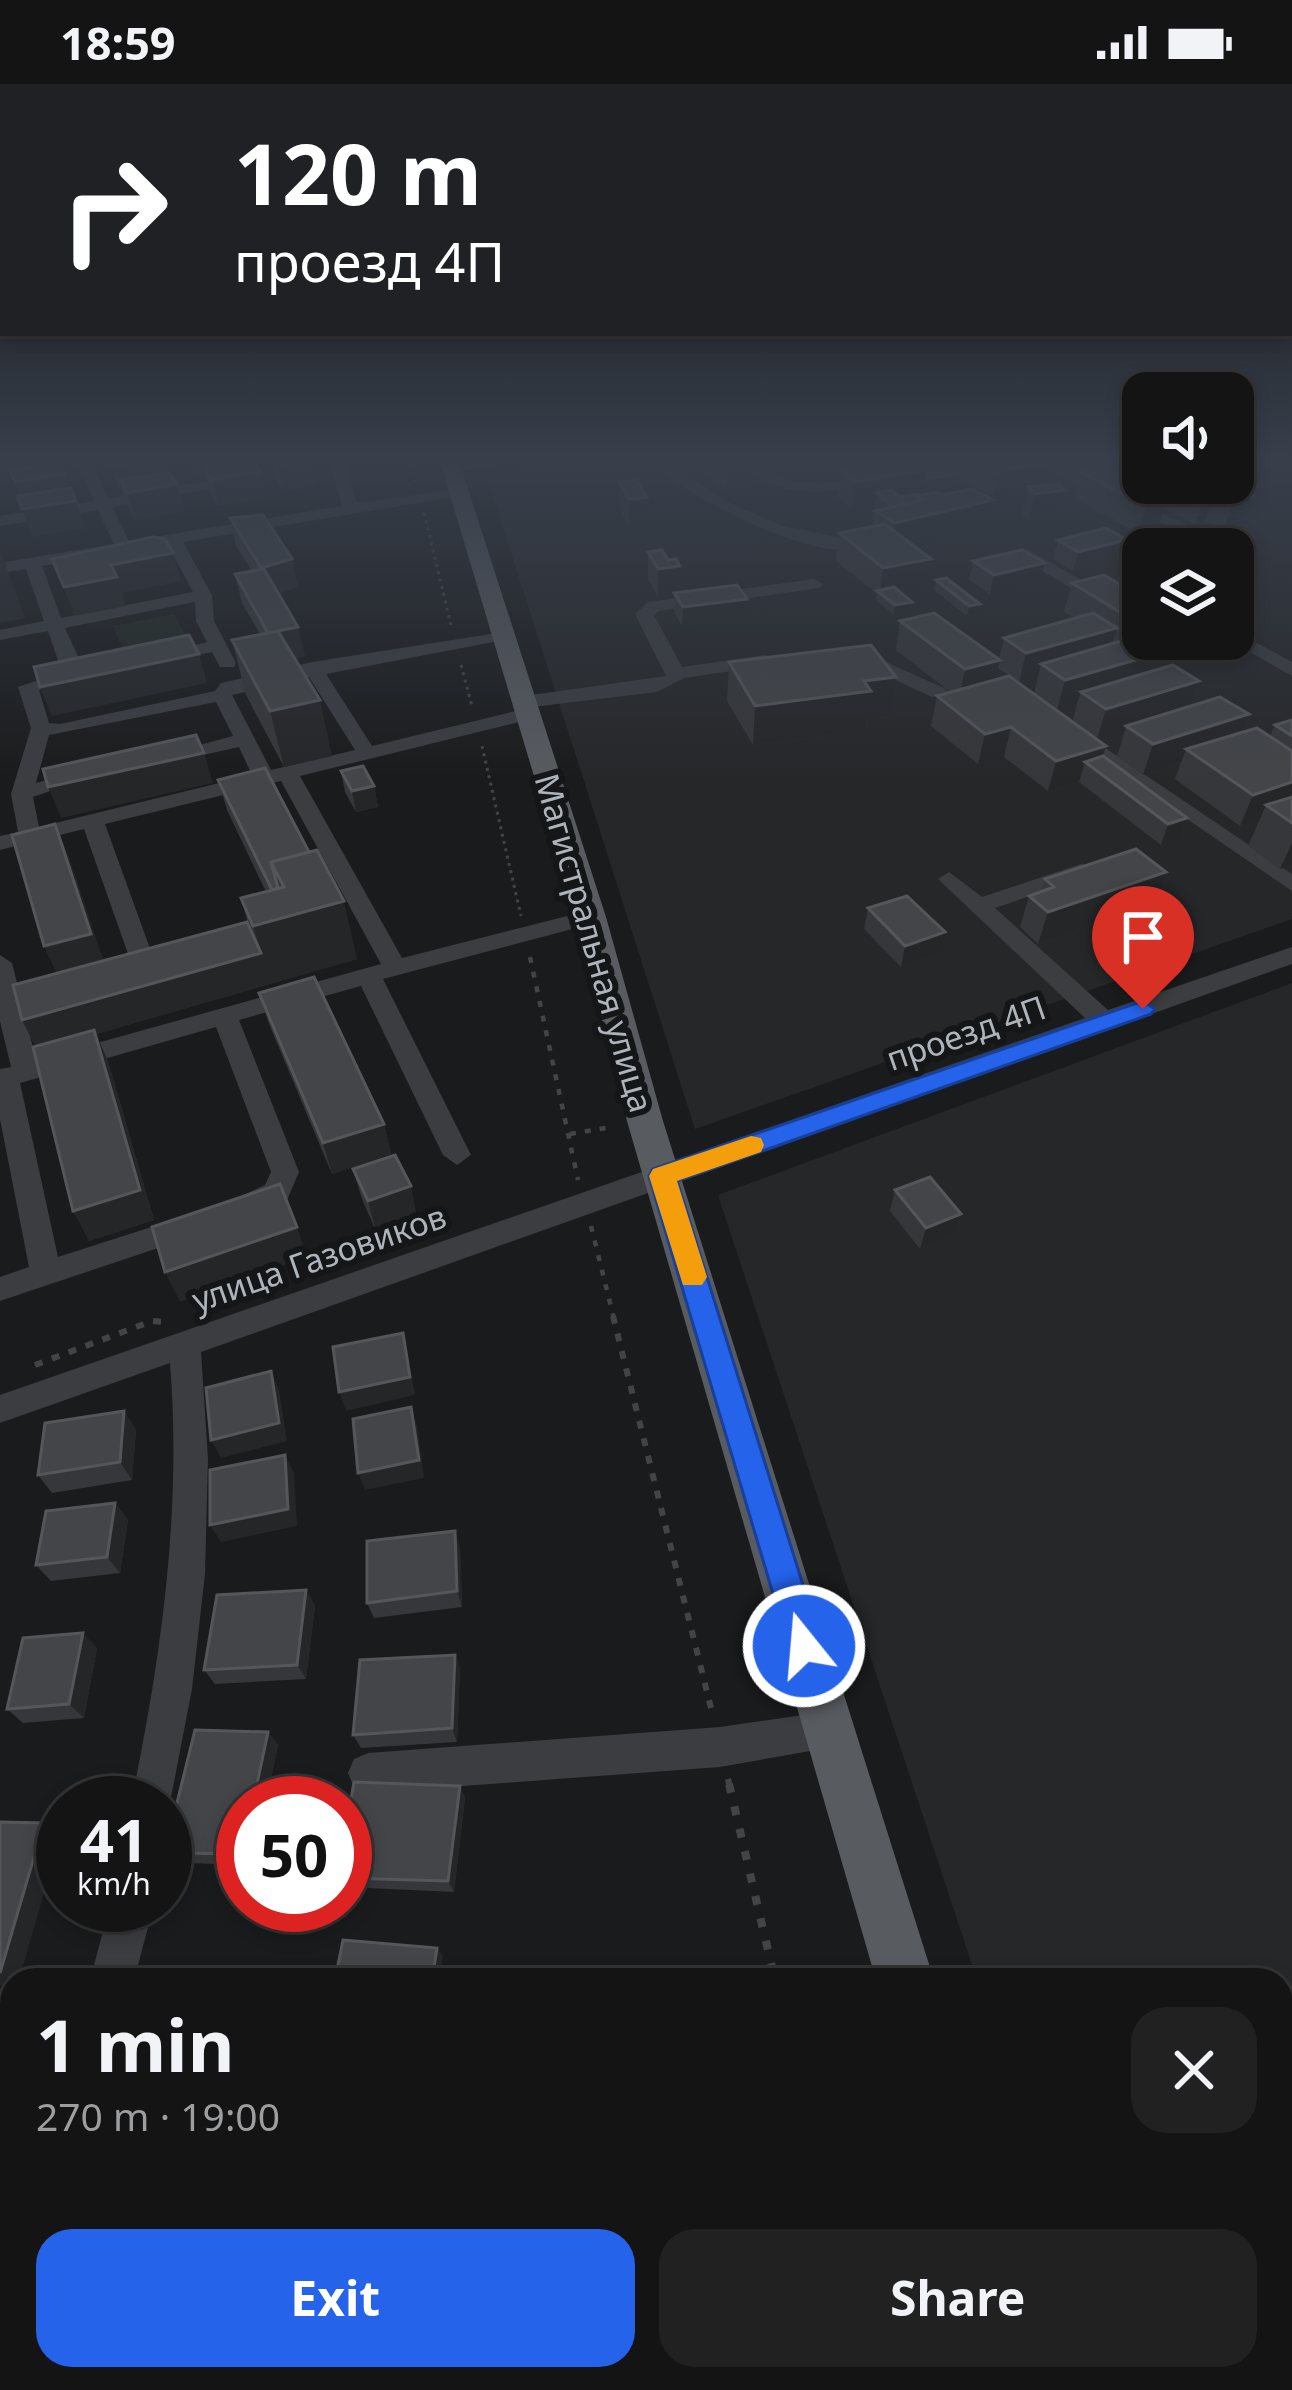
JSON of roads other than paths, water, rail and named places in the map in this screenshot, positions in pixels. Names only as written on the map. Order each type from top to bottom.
[{"type":"main road","name":"Магистральная улица","points":[[482,566],[901,1968]]},
{"type":"street","points":[[30,836],[22,794],[40,728],[28,687],[83,673],[53,625],[33,566]]},
{"type":"street","points":[[188,566],[203,595],[205,621],[218,645],[244,740],[278,778],[395,967]]},
{"type":"street","points":[[1046,566],[1093,594],[1122,597]]},
{"type":"street","points":[[0,843],[368,755],[526,708],[657,686],[674,679],[676,673],[644,614],[646,609],[814,584]]},
{"type":"street","points":[[0,635],[203,595]]},
{"type":"street","points":[[40,728],[60,730],[312,668],[504,635]]},
{"type":"street","points":[[135,662],[218,645]]},
{"type":"street","points":[[1254,647],[1292,670]]},
{"type":"street","points":[[839,653],[870,658],[939,693]]},
{"type":"street","points":[[676,673],[782,659]]},
{"type":"street","points":[[312,668],[368,755]]},
{"type":"street","points":[[1060,722],[1292,884]]},
{"type":"street","points":[[129,766],[244,740]]},
{"type":"street","points":[[22,794],[106,771]]},
{"type":"street","points":[[93,822],[145,969]]},
{"type":"street","points":[[979,906],[1111,861]]},
{"type":"street","points":[[949,878],[1106,1023]]},
{"type":"street","points":[[10,1076],[524,931],[591,917]]},
{"type":"street","name":"проезд 4П","points":[[662,1176],[1292,955]]},
{"type":"street","points":[[0,963],[10,1076],[46,1274]]},
{"type":"street","points":[[368,975],[457,1155]]},
{"type":"street","points":[[5,1011],[88,987]]},
{"type":"street","points":[[0,1289],[266,1200],[284,1183],[285,1172],[224,1016]]},
{"type":"street","name":"улица Газовиков","points":[[0,1409],[662,1176]]},
{"type":"street","points":[[156,1776],[188,1557],[191,1402],[184,1344]]},
{"type":"street","points":[[368,1773],[720,1747],[830,1731]]},
{"type":"street","points":[[115,1968],[125,1932]]}]
